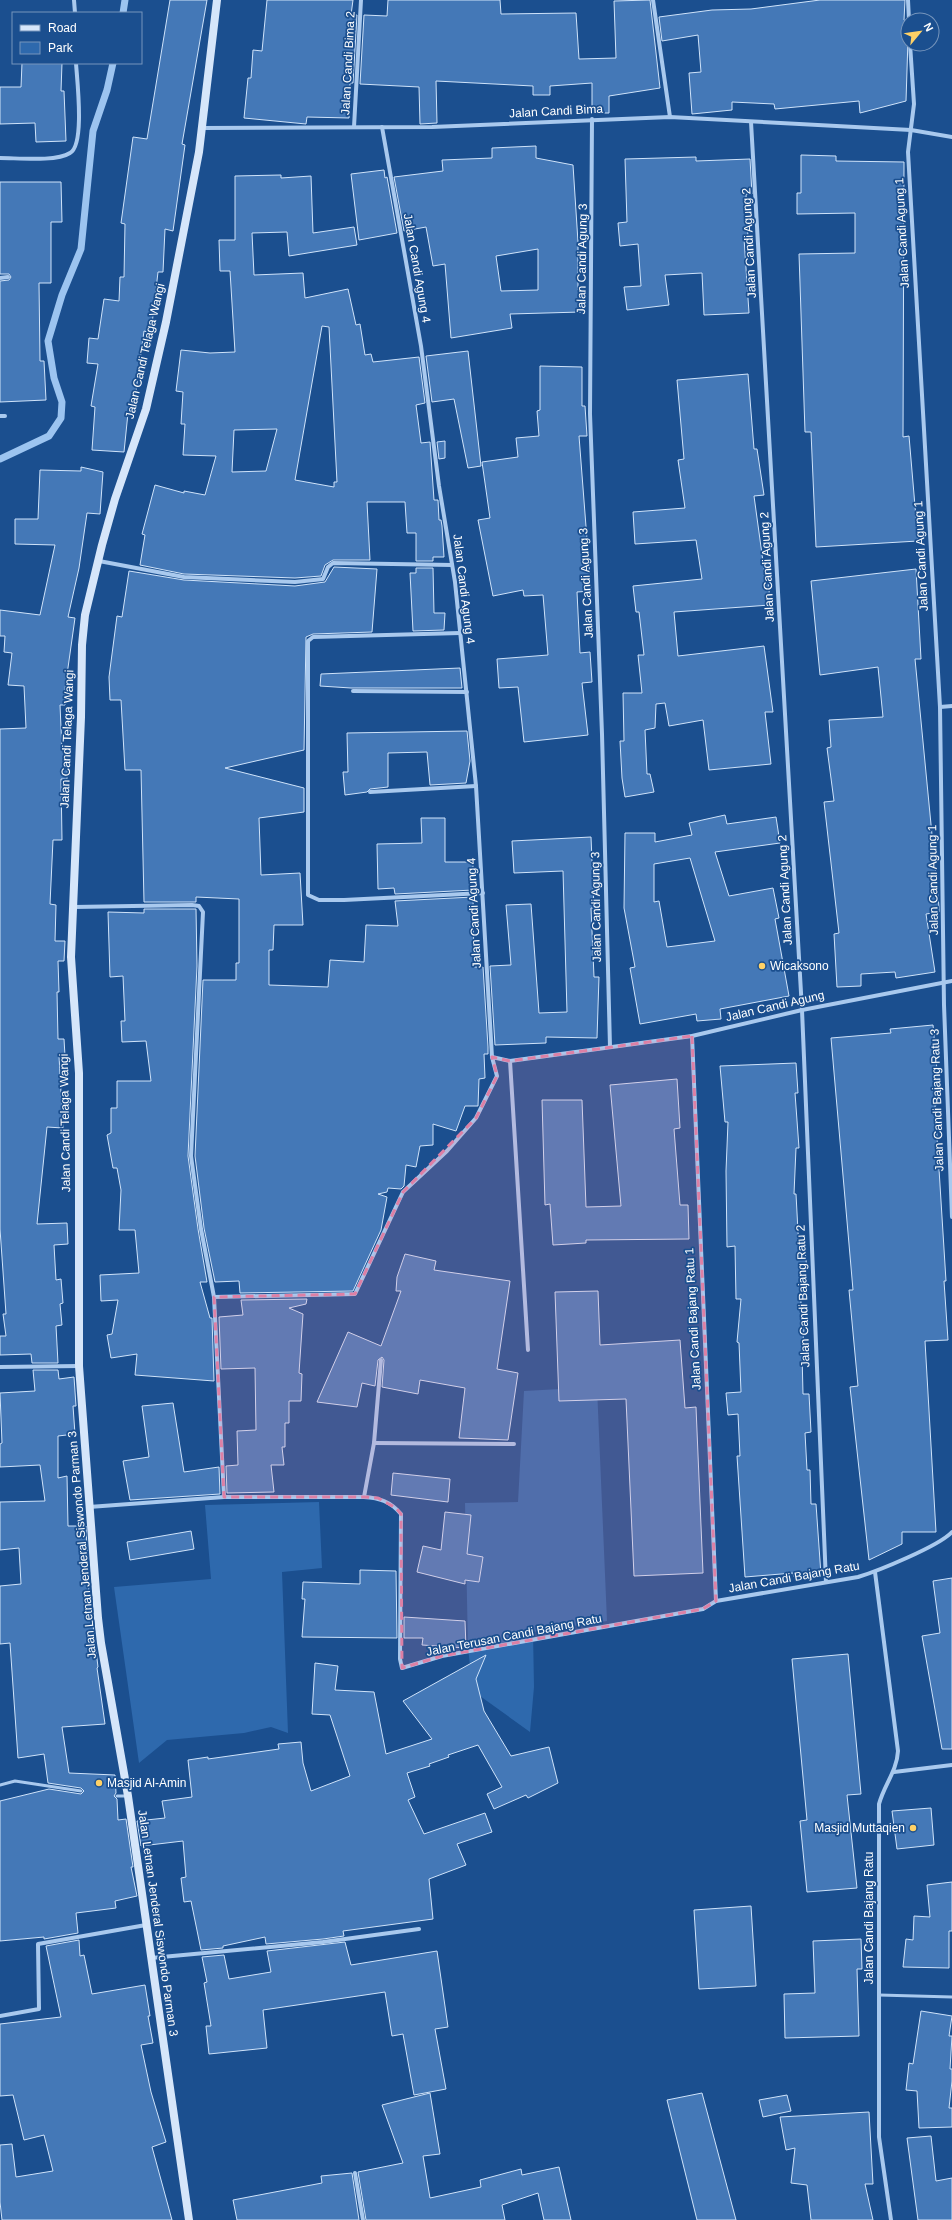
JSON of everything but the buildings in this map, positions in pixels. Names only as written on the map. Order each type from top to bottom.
[{"type":"street","points":[[74,0],[75,12]]},
{"type":"street","name":"Jalan Candi Telaga Wangi","points":[[79,1366],[79,1073],[71,957],[74,907],[82,645],[85,615],[115,499],[146,409],[182,244],[202,128],[217,0]]},
{"type":"street","name":"Jalan Candi Bima 2","points":[[354,127],[361,0]]},
{"type":"street","points":[[653,0],[670,117]]},
{"type":"street","points":[[908,0],[909,12]]},
{"type":"street","name":"Jalan Candi Agung 1","points":[[911,52],[914,104],[908,152],[940,707],[944,983]]},
{"type":"street","points":[[0,158],[53,157],[72,152],[79,136],[76,64]]},
{"type":"street","name":"Jalan Candi Bima","points":[[202,128],[432,127],[592,119],[670,117],[911,130],[952,137]]},
{"type":"street","name":"Jalan Candi Agung 3","points":[[592,119],[590,446],[602,734],[610,1047]]},
{"type":"street","name":"Jalan Candi Agung 2","points":[[751,122],[802,1010]]},
{"type":"street","name":"Jalan Candi Agung 4","points":[[214,1297],[355,1294],[360,1287],[403,1192],[447,1151],[476,1118],[497,1076],[492,1057],[476,786],[467,692],[452,565],[439,486],[421,346],[382,127]]},
{"type":"street","points":[[0,278],[8,278]]},
{"type":"street","points":[[98,562],[184,577],[295,582],[324,579],[328,567],[333,563],[452,565]]},
{"type":"street","points":[[460,633],[313,637],[308,641],[308,896],[319,900],[344,900],[483,893]]},
{"type":"street","points":[[353,691],[467,692]]},
{"type":"street","points":[[940,707],[952,706]]},
{"type":"street","points":[[370,792],[476,786]]},
{"type":"street","points":[[74,907],[192,905],[199,906],[203,912],[191,1156],[201,1229],[214,1297],[224,1497]]},
{"type":"street","name":"Jalan Candi Agung","points":[[510,1061],[692,1036],[802,1010],[952,981]]},
{"type":"street","name":"Jalan Candi Bajang Ratu 3","points":[[944,983],[952,1217]]},
{"type":"street","name":"Jalan Candi Bajang Ratu 2","points":[[802,1010],[826,1582]]},
{"type":"street","name":"Jalan Candi Bajang Ratu 1","points":[[692,1036],[716,1601]]},
{"type":"street","points":[[492,1057],[510,1061],[528,1350]]},
{"type":"street","points":[[364,1497],[374,1443],[381,1360]]},
{"type":"street","points":[[0,1367],[79,1366]]},
{"type":"street","name":"Jalan Letnan Jenderal Siswondo Parman 3","points":[[79,1366],[88,1507],[101,1643],[128,1796],[189,2220]]},
{"type":"street","points":[[374,1443],[514,1444]]},
{"type":"street","name":"Jalan Terusan Candi Bajang Ratu","points":[[88,1507],[224,1497],[364,1497],[378,1498],[390,1503],[401,1514],[400,1659],[402,1668],[442,1656],[703,1609],[716,1601]]},
{"type":"street","name":"Jalan Candi Bajang Ratu","points":[[716,1601],[875,1572],[942,1540],[952,1532]]},
{"type":"street","name":"Jalan Candi Bajang Ratu","points":[[875,1572],[898,1751],[894,1772],[883,1790],[879,1804],[879,2137],[891,2220]]},
{"type":"street","points":[[894,1772],[952,1765]]},
{"type":"street","points":[[0,2016],[39,2009],[38,1944],[146,1925]]},
{"type":"street","points":[[151,1958],[323,1942],[419,1929]]},
{"type":"street","points":[[355,2173],[363,2220]]},
{"type":"lane","points":[[0,1785],[15,1781],[81,1792]]},
{"type":"lane","points":[[117,1796],[128,1796]]},
{"type":"lane","points":[[879,1995],[952,1997]]},
{"type":"highlighted area","points":[[692,1036],[716,1601],[703,1609],[442,1656],[402,1668],[401,1514],[396,1508],[378,1498],[364,1497],[224,1497],[214,1297],[355,1294],[403,1192],[476,1118],[497,1076],[492,1057],[510,1061]]},
{"type":"green space","points":[[597,1387],[607,1621],[533,1632],[534,1687],[530,1732],[473,1691],[468,1648],[465,1503],[518,1502],[524,1391]]},
{"type":"green space","points":[[319,1502],[322,1568],[282,1572],[288,1733],[271,1727],[244,1733],[167,1740],[139,1763],[114,1587],[211,1579],[205,1505]]},
{"type":"waterway","points":[[123,12],[125,0]]},
{"type":"waterway","points":[[0,459],[49,436],[61,418],[62,402],[54,378],[48,341],[62,295],[81,249],[93,131],[107,90],[113,64]]},
{"type":"place","name":"Wicaksono","points":[[762,966]]},
{"type":"place","name":"Masjid Al-Amin","points":[[99,1783]]},
{"type":"place","name":"Masjid Muttaqien","points":[[913,1828]]}]
